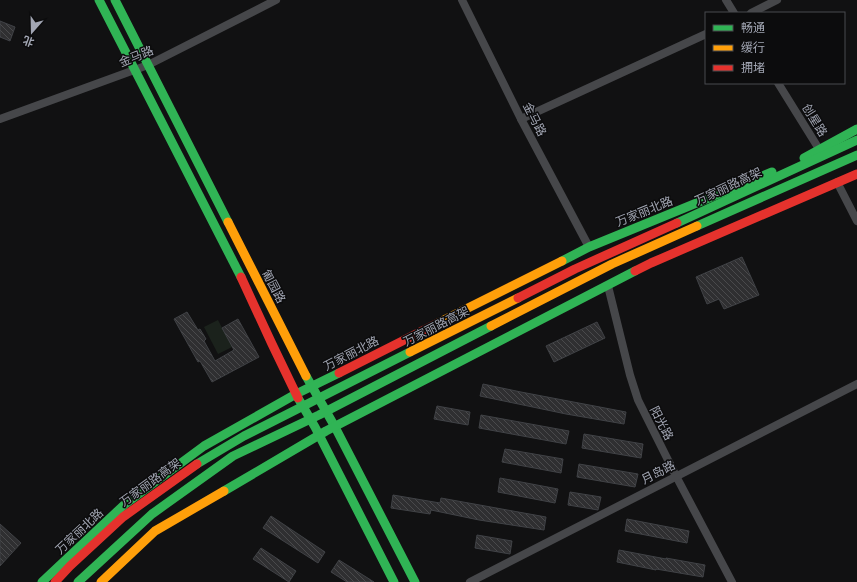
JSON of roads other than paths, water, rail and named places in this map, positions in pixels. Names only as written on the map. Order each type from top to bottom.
[{"type":"main road","name":"匍园路","points":[[98,0],[238,270],[296,394],[394,582]]},
{"type":"main road","name":"匍园路","points":[[114,0],[312,386],[335,427],[415,582]]},
{"type":"main road","name":"万家丽北路","points":[[42,582],[124,505],[204,446],[296,394],[589,247],[798,161],[857,129]]},
{"type":"main road","name":"万家丽路高架","points":[[56,582],[70,566],[123,517],[196,465],[244,436],[576,269],[857,140]]},
{"type":"main road","name":"万家丽路高架","points":[[78,582],[152,514],[233,456],[319,415],[612,264],[857,155]]},
{"type":"main road","points":[[101,582],[155,531],[335,427],[651,263],[857,174]]},
{"type":"street","name":"金马路","points":[[0,119],[148,66],[276,0]]},
{"type":"street","name":"金马路","points":[[462,0],[521,119],[589,247]]},
{"type":"street","points":[[726,0],[733,12]]},
{"type":"street","points":[[753,12],[777,0]]},
{"type":"street","points":[[521,119],[705,34]]},
{"type":"street","name":"创星路","points":[[779,84],[819,149]]},
{"type":"street","points":[[837,182],[857,221]]},
{"type":"street","name":"阳光路","points":[[608,286],[630,375],[638,400],[732,582]]},
{"type":"street","name":"月岛路","points":[[470,582],[857,384]]}]
